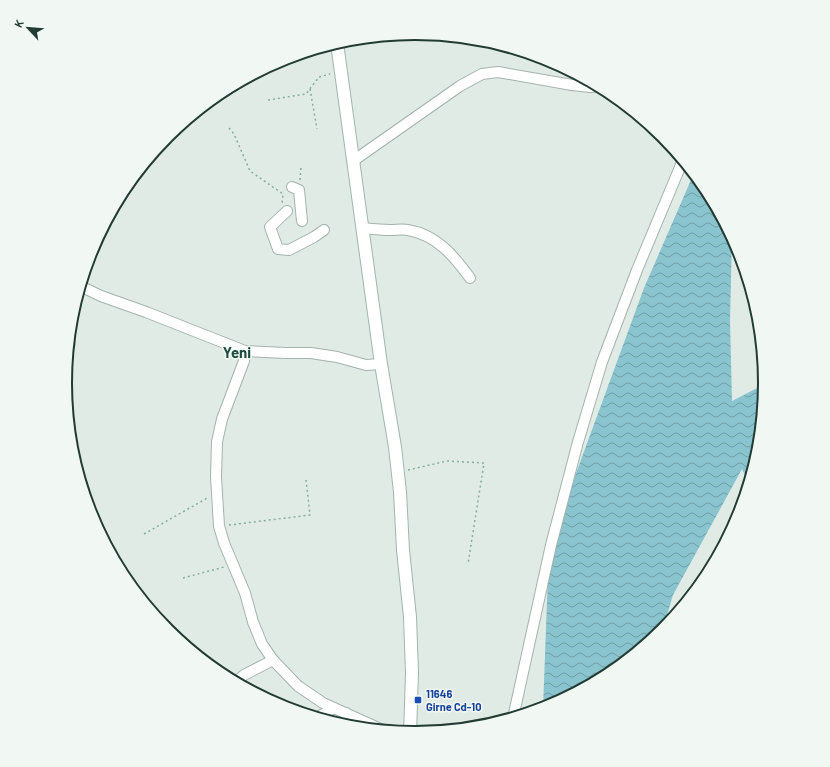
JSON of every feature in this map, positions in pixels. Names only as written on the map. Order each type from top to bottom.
[{"type":"street","points":[[337,49],[381,364],[398,472],[403,550],[410,617],[412,673],[410,727]]},
{"type":"street","points":[[353,161],[460,86],[482,74],[498,72],[588,87]]},
{"type":"street","points":[[514,712],[550,545],[578,442],[598,377],[637,270],[681,166]]},
{"type":"street","points":[[295,188],[302,221]]},
{"type":"street","points":[[284,210],[270,227],[278,249],[289,250],[324,230]]},
{"type":"street","points":[[362,228],[377,230],[408,230],[427,236],[443,245],[456,258],[470,278]]},
{"type":"street","points":[[85,288],[101,296],[245,350],[311,353],[337,357],[366,365],[381,364]]},
{"type":"street","points":[[245,350],[244,361],[222,419],[217,442],[216,477],[219,526],[224,542],[245,593],[253,622],[262,644],[273,660],[298,686],[323,703],[346,713],[362,722]]},
{"type":"street","points":[[239,678],[273,660]]},
{"type":"street","points":[[323,714],[334,708]]},
{"type":"street","points":[[346,713],[348,720]]},
{"type":"path","points":[[268,100],[306,94],[319,77],[340,72]]},
{"type":"path","points":[[310,89],[317,129]]},
{"type":"path","points":[[229,128],[234,134],[250,172],[283,194],[284,210]]},
{"type":"path","points":[[295,188],[301,168]]},
{"type":"path","points":[[398,472],[447,461],[484,464],[468,564]]},
{"type":"path","points":[[219,526],[310,515],[306,480]]},
{"type":"path","points":[[144,534],[217,492]]},
{"type":"path","points":[[183,578],[234,565]]},
{"type":"water","points":[[691,179],[712,212],[732,251],[730,321],[732,401],[758,388],[756,428],[747,472],[746,477],[742,469],[673,595],[666,617],[641,642],[606,669],[567,692],[543,702],[549,547],[644,288]]},
{"type":"place","name":"11646 Girne Cd-10","points":[[418,700]]},
{"type":"district","name":"Yeni","points":[[237,353]]}]
